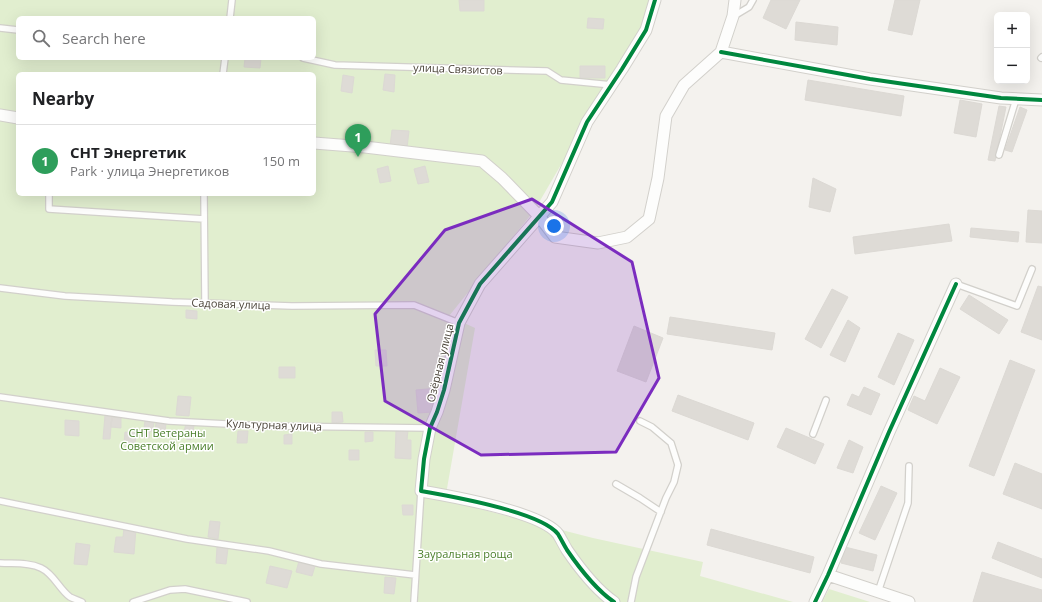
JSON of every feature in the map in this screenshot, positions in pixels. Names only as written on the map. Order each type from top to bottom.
[{"type":"street","name":"Озёрная улица","points":[[422,491],[424,459],[430,428],[444,390],[459,323],[480,284],[552,202],[587,122],[646,30],[655,0]]},
{"type":"street","points":[[316,143],[365,147],[482,161],[502,178],[539,216],[555,237],[598,243],[628,236],[649,219],[658,178],[666,116],[684,85],[721,52],[733,16],[735,0]]},
{"type":"street","points":[[721,52],[870,79],[1016,99],[1042,100]]},
{"type":"street","points":[[0,115],[16,118]]},
{"type":"street","points":[[814,602],[828,575],[889,432],[956,284]]},
{"type":"street","points":[[422,491],[474,501],[530,517],[546,524],[557,533],[569,553],[593,584],[614,602]]},
{"type":"street","points":[[828,575],[908,602]]},
{"type":"lane","points":[[230,16],[232,0]]},
{"type":"lane","points":[[733,16],[749,7],[753,0]]},
{"type":"lane","points":[[0,28],[16,30]]},
{"type":"lane","points":[[223,72],[225,60]]},
{"type":"lane","name":"улица Связистов","points":[[312,60],[335,65],[547,71],[561,80],[612,85]]},
{"type":"lane","points":[[999,155],[1016,99]]},
{"type":"lane","points":[[49,196],[49,209],[204,219]]},
{"type":"lane","points":[[204,196],[205,303]]},
{"type":"lane","points":[[956,284],[1018,306],[1032,269]]},
{"type":"lane","name":"Садовая улица","points":[[0,288],[65,296],[205,303],[292,306],[414,305],[459,323]]},
{"type":"lane","name":"Культурная улица","points":[[0,397],[169,421],[275,426],[430,428]]},
{"type":"lane","points":[[813,434],[826,400]]},
{"type":"lane","points":[[631,602],[636,577],[674,482],[678,464],[671,444],[652,427],[640,420]]},
{"type":"lane","points":[[878,592],[908,503],[909,466]]},
{"type":"lane","points":[[616,484],[661,512]]},
{"type":"lane","name":"Озёрная улица","points":[[414,602],[422,491]]},
{"type":"lane","points":[[0,501],[187,539],[269,551],[321,564],[415,574]]},
{"type":"lane","points":[[0,563],[29,564],[42,568],[70,597],[82,602]]},
{"type":"lane","points":[[133,602],[170,590],[185,589],[247,602]]},
{"type":"highlighted area","points":[[532,199],[632,262],[659,378],[616,452],[481,455],[385,401],[375,314],[445,230]]},
{"type":"green space","points":[[0,0],[653,0],[653,7],[534,211],[449,316],[475,328],[445,500],[593,538],[703,562],[700,576],[793,602],[0,602]]},
{"type":"green space","points":[[829,589],[870,602],[822,602]]},
{"type":"building","points":[[459,0],[484,0],[484,11],[460,11]]},
{"type":"building","points":[[771,0],[800,0],[786,29],[763,18]]},
{"type":"building","points":[[895,0],[920,0],[912,35],[888,30]]},
{"type":"building","points":[[588,18],[604,19],[603,29],[587,28]]},
{"type":"building","points":[[796,22],[838,27],[837,45],[795,40]]},
{"type":"building","points":[[245,60],[261,60],[260,68],[244,67]]},
{"type":"building","points":[[580,66],[605,66],[605,78],[580,78]]},
{"type":"building","points":[[385,74],[395,75],[394,92],[383,90]]},
{"type":"building","points":[[343,75],[354,77],[352,93],[341,91]]},
{"type":"building","points":[[808,80],[904,96],[901,116],[805,100]]},
{"type":"building","points":[[960,100],[982,104],[976,137],[954,133]]},
{"type":"building","points":[[999,106],[1006,107],[995,161],[988,160]]},
{"type":"building","points":[[1020,107],[1027,110],[1012,152],[1005,150]]},
{"type":"building","points":[[392,130],[409,131],[407,148],[390,146]]},
{"type":"building","points":[[388,166],[391,181],[380,183],[377,169]]},
{"type":"building","points":[[425,166],[429,182],[418,184],[414,169]]},
{"type":"building","points":[[813,178],[836,189],[830,212],[809,207]]},
{"type":"building","points":[[1028,210],[1042,211],[1042,243],[1026,242]]},
{"type":"building","points":[[949,224],[952,241],[855,254],[853,237]]},
{"type":"building","points":[[971,228],[1019,232],[1018,242],[970,237]]},
{"type":"building","points":[[1038,286],[1042,287],[1042,340],[1021,332]]},
{"type":"building","points":[[832,289],[848,297],[821,348],[805,339]]},
{"type":"building","points":[[969,295],[1008,320],[999,334],[960,309]]},
{"type":"building","points":[[186,310],[197,311],[197,319],[186,318]]},
{"type":"building","points":[[670,317],[775,333],[772,350],[667,334]]},
{"type":"building","points":[[848,320],[860,328],[845,362],[830,355]]},
{"type":"building","points":[[634,326],[663,338],[646,382],[617,371]]},
{"type":"building","points":[[898,333],[914,340],[894,385],[878,377]]},
{"type":"building","points":[[375,350],[386,350],[387,366],[376,366]]},
{"type":"building","points":[[1010,360],[1035,370],[994,476],[969,466]]},
{"type":"building","points":[[279,367],[295,367],[295,378],[279,378]]},
{"type":"building","points":[[940,368],[960,377],[937,424],[908,410],[914,396],[925,401]]},
{"type":"building","points":[[864,387],[880,394],[871,415],[847,405],[852,394],[859,397]]},
{"type":"building","points":[[439,388],[440,396],[432,397],[433,412],[418,413],[416,390]]},
{"type":"building","points":[[678,395],[754,423],[748,440],[672,411]]},
{"type":"building","points":[[178,396],[191,397],[189,416],[176,415]]},
{"type":"building","points":[[332,412],[342,412],[343,422],[332,423]]},
{"type":"building","points":[[105,415],[112,415],[110,439],[103,439]]},
{"type":"building","points":[[112,417],[121,418],[121,428],[111,427]]},
{"type":"building","points":[[65,420],[79,421],[79,436],[65,435]]},
{"type":"building","points":[[145,420],[154,421],[153,431],[150,431],[149,438],[143,437]]},
{"type":"building","points":[[156,422],[166,423],[165,434],[155,433]]},
{"type":"building","points":[[186,424],[194,426],[191,440],[186,439],[187,431],[184,431]]},
{"type":"building","points":[[786,428],[824,444],[815,464],[777,447]]},
{"type":"building","points":[[396,430],[408,430],[407,440],[411,440],[411,459],[395,458]]},
{"type":"building","points":[[238,431],[248,431],[247,443],[237,443]]},
{"type":"building","points":[[125,432],[136,433],[135,444],[124,443]]},
{"type":"building","points":[[365,432],[373,432],[373,441],[365,442]]},
{"type":"building","points":[[292,434],[292,444],[284,444],[284,435]]},
{"type":"building","points":[[849,440],[863,447],[853,473],[837,468]]},
{"type":"building","points":[[349,450],[359,450],[359,460],[349,460]]},
{"type":"building","points":[[1015,463],[1042,474],[1042,509],[1003,494]]},
{"type":"building","points":[[881,486],[897,493],[875,540],[859,533]]},
{"type":"building","points":[[402,505],[413,505],[413,515],[403,515]]},
{"type":"building","points":[[210,521],[220,522],[218,539],[208,537]]},
{"type":"building","points":[[124,528],[136,529],[134,554],[114,552],[116,537],[123,537]]},
{"type":"building","points":[[711,529],[814,557],[810,573],[707,545]]},
{"type":"building","points":[[998,542],[1042,559],[1042,578],[992,558]]},
{"type":"building","points":[[76,543],[90,545],[87,565],[74,564]]},
{"type":"building","points":[[217,547],[228,548],[226,564],[216,563]]},
{"type":"building","points":[[845,547],[877,555],[873,571],[841,563]]},
{"type":"building","points":[[299,561],[315,566],[312,576],[296,572]]},
{"type":"building","points":[[270,566],[292,571],[287,588],[266,583]]},
{"type":"building","points":[[982,572],[1042,590],[1042,602],[973,602]]},
{"type":"building","points":[[385,577],[396,578],[394,594],[384,593]]},
{"type":"cycle path","points":[[614,602],[600,591],[588,578],[567,550],[558,534],[548,526],[534,519],[494,506],[421,491],[424,459],[430,428],[444,390],[459,323],[480,284],[552,202],[587,122],[646,30],[655,0]]},
{"type":"cycle path","points":[[721,52],[870,79],[1001,98],[1042,100]]},
{"type":"cycle path","points":[[815,602],[889,432],[956,284]]},
{"type":"place","name":"СНТ Энергетик","points":[[358,157]]},
{"type":"park label","name":"СНТ Ветераны Советской армии","points":[[167,439]]},
{"type":"park label","name":"Зауральная роща","points":[[465,554]]}]
